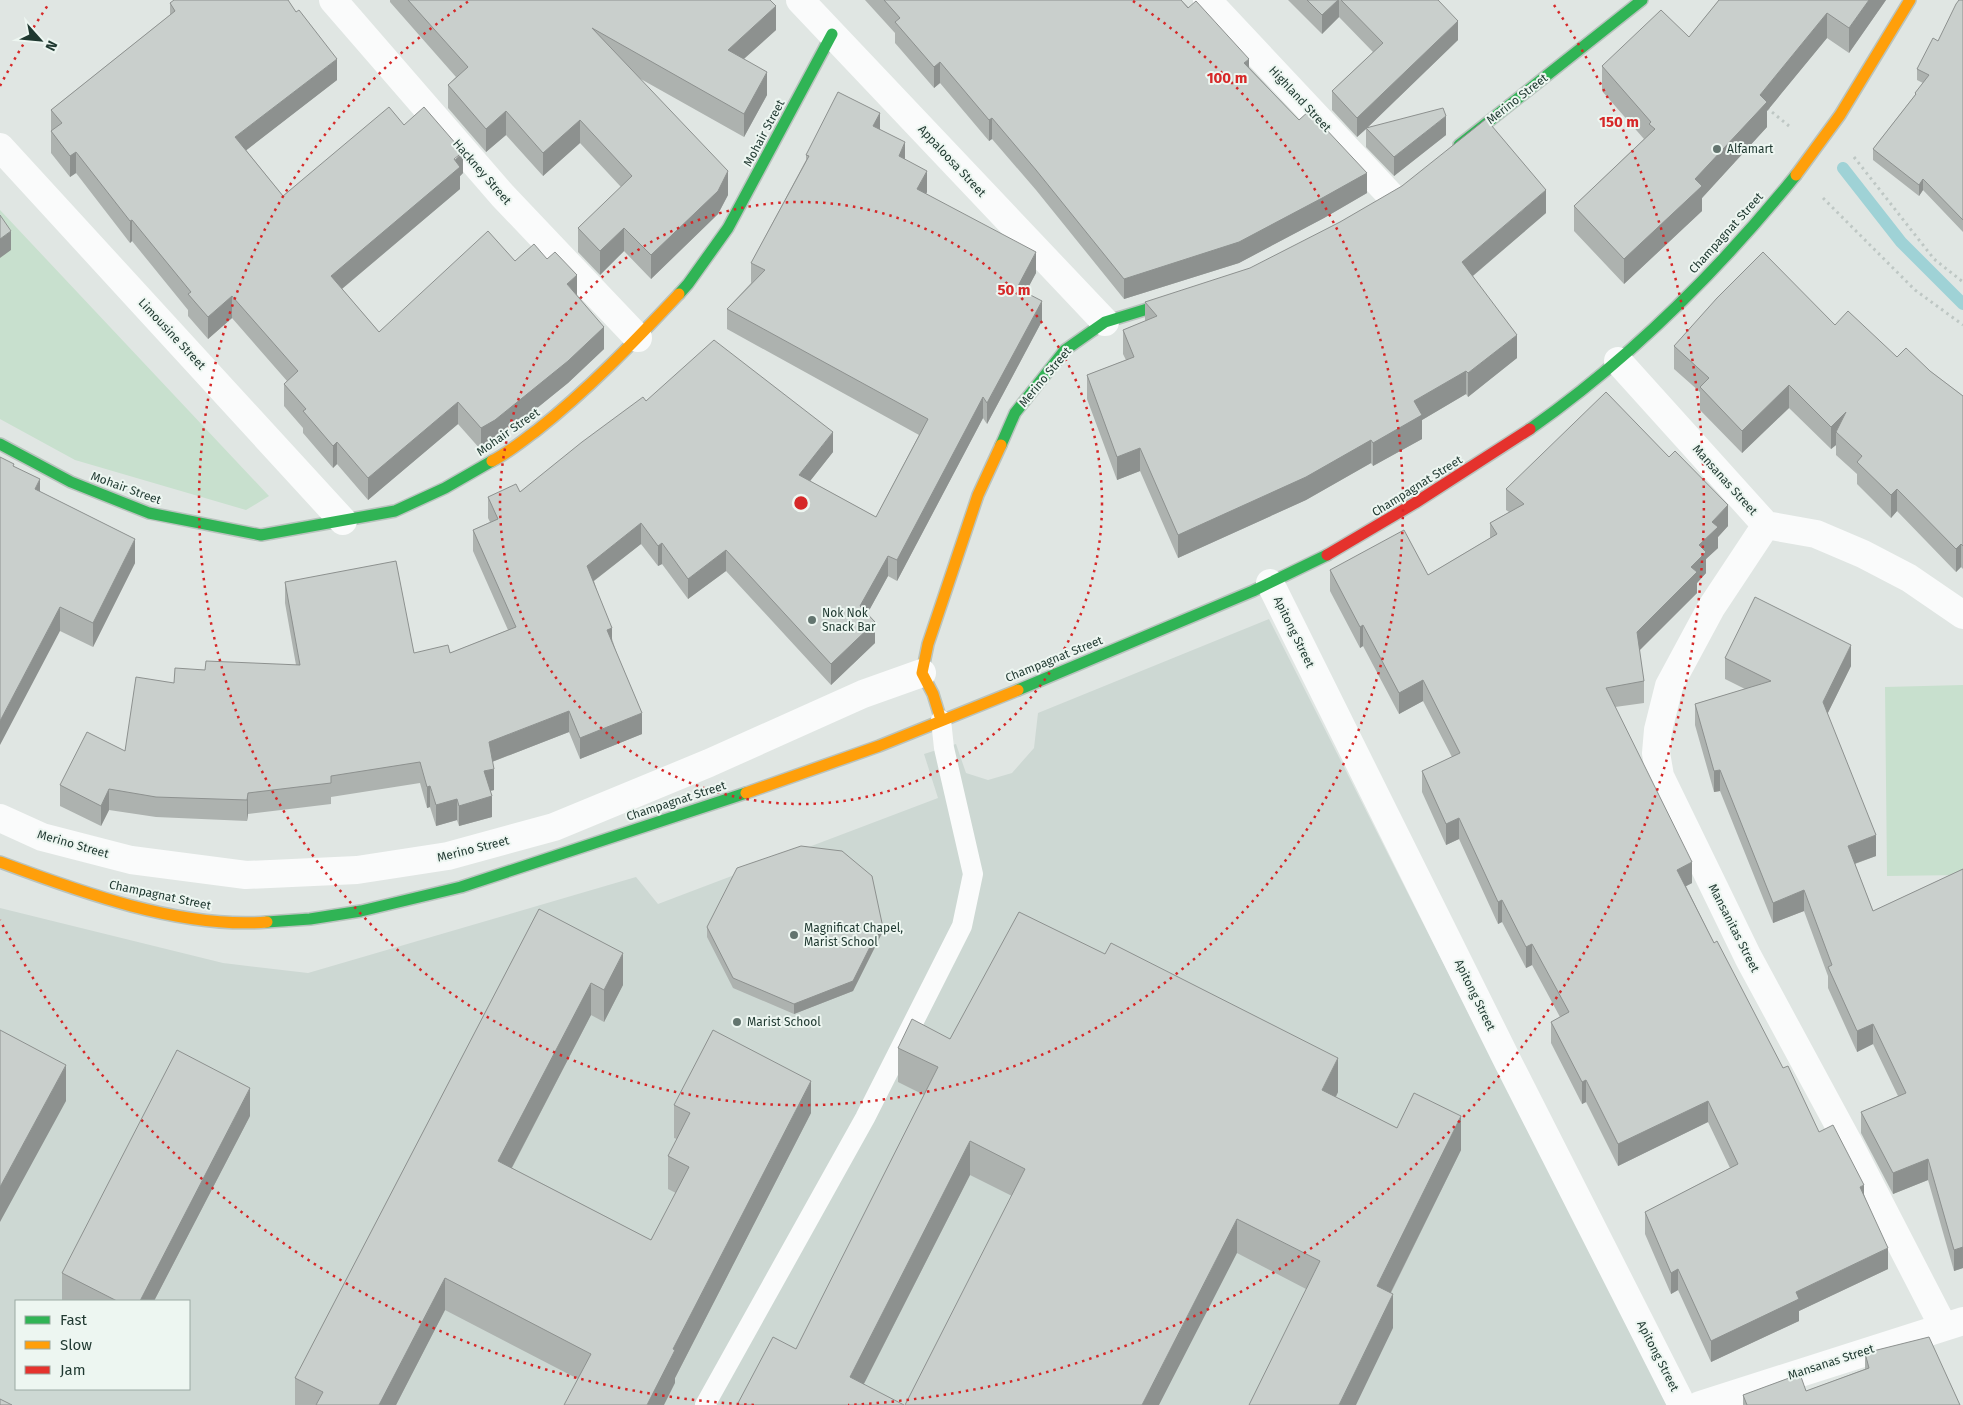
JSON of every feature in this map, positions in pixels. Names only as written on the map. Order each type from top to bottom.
[{"type":"street","name":"Hackney Street","points":[[333,0],[503,196],[638,338]]},
{"type":"street","name":"Appaloosa Street","points":[[800,0],[1105,322]]},
{"type":"street","name":"Highland Street","points":[[1207,0],[1392,197]]},
{"type":"street","name":"Merino Street","points":[[1446,154],[1641,0]]},
{"type":"street","name":"Champagnat Street","points":[[0,862],[41,878],[119,902],[216,921],[256,923],[376,909],[430,896],[482,880],[772,784],[877,746],[1054,675],[1270,584],[1375,528],[1520,437],[1618,361],[1754,224],[1815,150],[1910,0]]},
{"type":"street","name":"Mohair Street","points":[[0,444],[71,482],[149,513],[261,535],[395,511],[445,488],[504,455],[560,412],[638,338],[688,284],[728,228],[832,34]]},
{"type":"street","name":"Limousine Street","points":[[0,147],[343,521]]},
{"type":"street","name":"Merino Street","points":[[0,818],[42,837],[131,860],[246,875],[357,870],[448,856],[554,827],[709,763],[864,694],[922,673],[928,644],[978,495],[1015,412],[1064,350],[1105,322],[1189,296]]},
{"type":"street","name":"Mansanas Street","points":[[1618,361],[1766,525],[1816,534],[1863,554],[1909,578],[1963,615]]},
{"type":"street","name":"Mansanitas Street","points":[[1766,525],[1711,608],[1669,686],[1658,730],[1656,753],[1660,776],[1748,957],[1848,1142],[1953,1323]]},
{"type":"street","name":"Apitong Street","points":[[1270,584],[1509,1064],[1682,1405]]},
{"type":"street","points":[[922,673],[933,694],[941,720]]},
{"type":"street","name":"Mansanas Street","points":[[1700,1405],[1953,1323]]},
{"type":"lane","points":[[705,1405],[864,1118],[962,926],[973,874],[944,748],[941,720]]},
{"type":"path","points":[[1764,105],[1772,112]]},
{"type":"path","points":[[1815,150],[1851,154],[1934,259],[1963,282]]},
{"type":"path","points":[[1819,194],[1915,290],[1963,326]]},
{"type":"shaded area","name":"Marist School","points":[[1269,619],[1667,1405],[0,1405],[0,908],[223,963],[308,973],[636,877],[658,904],[938,798],[924,754],[956,744],[966,773],[988,780],[1012,773],[1034,748],[1038,713]]},
{"type":"green space","points":[[0,210],[269,496],[246,510],[75,460],[0,419]]},
{"type":"green space","points":[[1963,685],[1963,875],[1887,876],[1885,687]]},
{"type":"building","points":[[174,0],[288,0],[296,12],[299,10],[337,59],[235,137],[283,196],[389,107],[404,125],[424,107],[463,152],[454,159],[460,167],[331,276],[379,332],[488,231],[515,261],[534,244],[547,259],[555,252],[577,275],[567,284],[604,327],[568,361],[495,420],[481,428],[458,402],[368,478],[337,442],[333,446],[303,411],[306,409],[284,384],[298,371],[232,296],[208,317],[188,294],[191,292],[132,220],[130,221],[76,152],[70,156],[51,131],[62,123],[51,110],[175,11],[170,3]]},
{"type":"building","points":[[408,0],[770,0],[776,6],[728,50],[767,72],[744,114],[592,28],[728,171],[718,191],[651,255],[624,228],[600,251],[578,228],[632,176],[580,120],[543,153],[506,111],[486,129],[448,85],[468,67]]},
{"type":"building","points":[[884,0],[1181,0],[1188,8],[1196,1],[1249,59],[1244,63],[1299,120],[1309,111],[1367,173],[1239,242],[1124,279],[992,118],[989,120],[940,62],[934,67],[895,22],[900,18]]},
{"type":"building","points":[[1307,0],[1338,0],[1322,15]]},
{"type":"building","points":[[1341,0],[1438,0],[1458,21],[1357,118],[1332,91],[1383,43]]},
{"type":"building","points":[[1719,0],[1869,0],[1849,28],[1827,13],[1760,95],[1767,102],[1695,179],[1702,186],[1624,259],[1574,206],[1655,129],[1602,66],[1661,10],[1689,37]]},
{"type":"building","points":[[1959,0],[1963,0],[1963,220],[1923,179],[1919,185],[1873,149],[1929,75],[1917,69],[1933,38],[1938,41]]},
{"type":"building","points":[[838,92],[880,113],[873,126],[905,142],[899,156],[927,171],[917,189],[1036,252],[1017,288],[1042,301],[987,403],[983,397],[897,560],[888,556],[860,606],[875,622],[831,664],[726,550],[688,579],[662,543],[658,546],[641,523],[587,566],[612,628],[607,630],[642,713],[580,738],[569,711],[489,742],[494,769],[484,771],[492,796],[459,806],[457,799],[436,805],[430,786],[427,787],[420,762],[331,776],[331,783],[248,793],[247,800],[156,797],[109,789],[101,806],[60,785],[87,732],[125,751],[136,677],[174,683],[175,668],[205,670],[206,661],[300,665],[285,582],[396,561],[414,653],[448,645],[450,653],[516,627],[473,530],[498,519],[488,497],[516,484],[520,492],[582,442],[643,397],[646,401],[714,340],[833,432],[799,475],[876,517],[928,419],[727,309],[765,270],[751,263],[809,156],[806,155]]},
{"type":"building","points":[[1443,108],[1446,116],[1394,157],[1366,128]]},
{"type":"building","points":[[1486,119],[1546,190],[1462,262],[1517,335],[1468,373],[1466,371],[1414,401],[1422,415],[1373,443],[1371,440],[1306,477],[1178,535],[1140,448],[1117,457],[1087,375],[1134,357],[1123,330],[1157,316],[1145,302],[1250,268],[1340,222],[1402,186]]},
{"type":"building","points":[[0,215],[11,231],[0,239]]},
{"type":"building","points":[[1763,252],[1835,325],[1848,311],[1897,357],[1906,348],[1930,371],[1963,396],[1963,546],[1961,544],[1956,549],[1897,489],[1891,495],[1857,462],[1862,456],[1836,432],[1846,412],[1831,427],[1789,385],[1742,431],[1700,387],[1709,378],[1674,346],[1717,298]]},
{"type":"building","points":[[1606,392],[1669,457],[1675,451],[1728,505],[1712,522],[1718,527],[1699,545],[1706,552],[1691,567],[1697,572],[1637,632],[1644,681],[1606,688],[1692,862],[1677,870],[1714,943],[1717,941],[1783,1068],[1788,1066],[1819,1132],[1833,1125],[1864,1185],[1860,1187],[1888,1248],[1796,1292],[1799,1299],[1711,1341],[1678,1269],[1671,1273],[1645,1212],[1738,1164],[1708,1101],[1618,1144],[1586,1080],[1582,1082],[1551,1022],[1569,1012],[1532,944],[1526,947],[1502,900],[1498,902],[1459,818],[1446,824],[1422,771],[1460,753],[1423,680],[1399,693],[1363,625],[1360,627],[1330,570],[1404,530],[1428,575],[1497,534],[1490,523],[1524,504],[1506,489]]},
{"type":"building","points":[[0,457],[14,464],[13,466],[40,479],[35,489],[135,539],[93,623],[60,607],[0,721]]},
{"type":"building","points":[[1755,597],[1851,645],[1823,702],[1876,835],[1848,846],[1873,911],[1963,869],[1963,1247],[1954,1250],[1928,1159],[1893,1173],[1861,1112],[1906,1093],[1873,1024],[1857,1031],[1828,967],[1832,965],[1804,890],[1773,903],[1720,770],[1714,771],[1695,704],[1771,681],[1725,658]]},
{"type":"building","name":"Magnificat Chapel, Marist School","points":[[801,846],[842,851],[872,876],[882,923],[853,981],[794,1004],[733,978],[707,927],[737,868]]},
{"type":"building","points":[[539,909],[623,953],[604,990],[591,983],[498,1161],[651,1240],[689,1167],[668,1156],[690,1113],[674,1105],[713,1030],[811,1081],[673,1349],[675,1350],[647,1405],[564,1405],[591,1354],[445,1278],[379,1405],[316,1405],[323,1392],[295,1378]]},
{"type":"building","points":[[1019,912],[1105,954],[1111,943],[1338,1058],[1322,1090],[1397,1128],[1414,1093],[1461,1116],[1377,1286],[1393,1294],[1339,1405],[1249,1405],[1320,1261],[1237,1219],[1142,1405],[905,1405],[1025,1169],[970,1141],[850,1377],[904,1405],[737,1405],[773,1337],[796,1349],[938,1067],[898,1048],[912,1019],[950,1039]]},
{"type":"building","points":[[0,1030],[66,1065],[0,1187]]},
{"type":"building","points":[[177,1050],[250,1088],[141,1300],[115,1300],[62,1273]]},
{"type":"building","points":[[1929,1337],[1960,1405],[1747,1405],[1743,1395],[1800,1374],[1806,1391],[1869,1368],[1865,1353]]},
{"type":"building","points":[[0,1399],[12,1405],[0,1405]]},
{"type":"waterway","points":[[1843,168],[1901,242],[1963,304]]},
{"type":"traffic: fast","points":[[1459,145],[1642,0]]},
{"type":"traffic: fast","points":[[679,294],[728,228],[832,34]]},
{"type":"traffic: fast","points":[[1530,429],[1603,373],[1672,311],[1736,245],[1796,175]]},
{"type":"traffic: fast","points":[[1001,445],[1015,413],[1065,350],[1105,322],[1180,299]]},
{"type":"traffic: fast","points":[[0,444],[71,482],[149,513],[261,535],[395,511],[445,488],[492,461]]},
{"type":"traffic: fast","points":[[1018,690],[1253,591],[1327,555]]},
{"type":"traffic: fast","points":[[267,922],[310,919],[361,911],[461,887],[746,793]]},
{"type":"traffic: slow","points":[[1796,175],[1840,115],[1910,0]]},
{"type":"traffic: slow","points":[[492,461],[536,431],[574,399],[628,348],[679,294]]},
{"type":"traffic: slow","points":[[941,720],[933,694],[922,673],[928,644],[978,495],[1001,445]]},
{"type":"traffic: slow","points":[[746,793],[879,746],[1018,690]]},
{"type":"traffic: slow","points":[[0,862],[97,896],[166,914],[234,923],[267,922]]},
{"type":"traffic: jam","points":[[1327,555],[1415,503],[1530,429]]},
{"type":"place","name":"Alfamart","points":[[1717,149]]},
{"type":"place","name":"Nok Nok Snack Bar","points":[[812,620]]},
{"type":"place","name":"Magnificat Chapel, Marist School","points":[[794,935]]},
{"type":"place","name":"Marist School","points":[[737,1022]]}]
